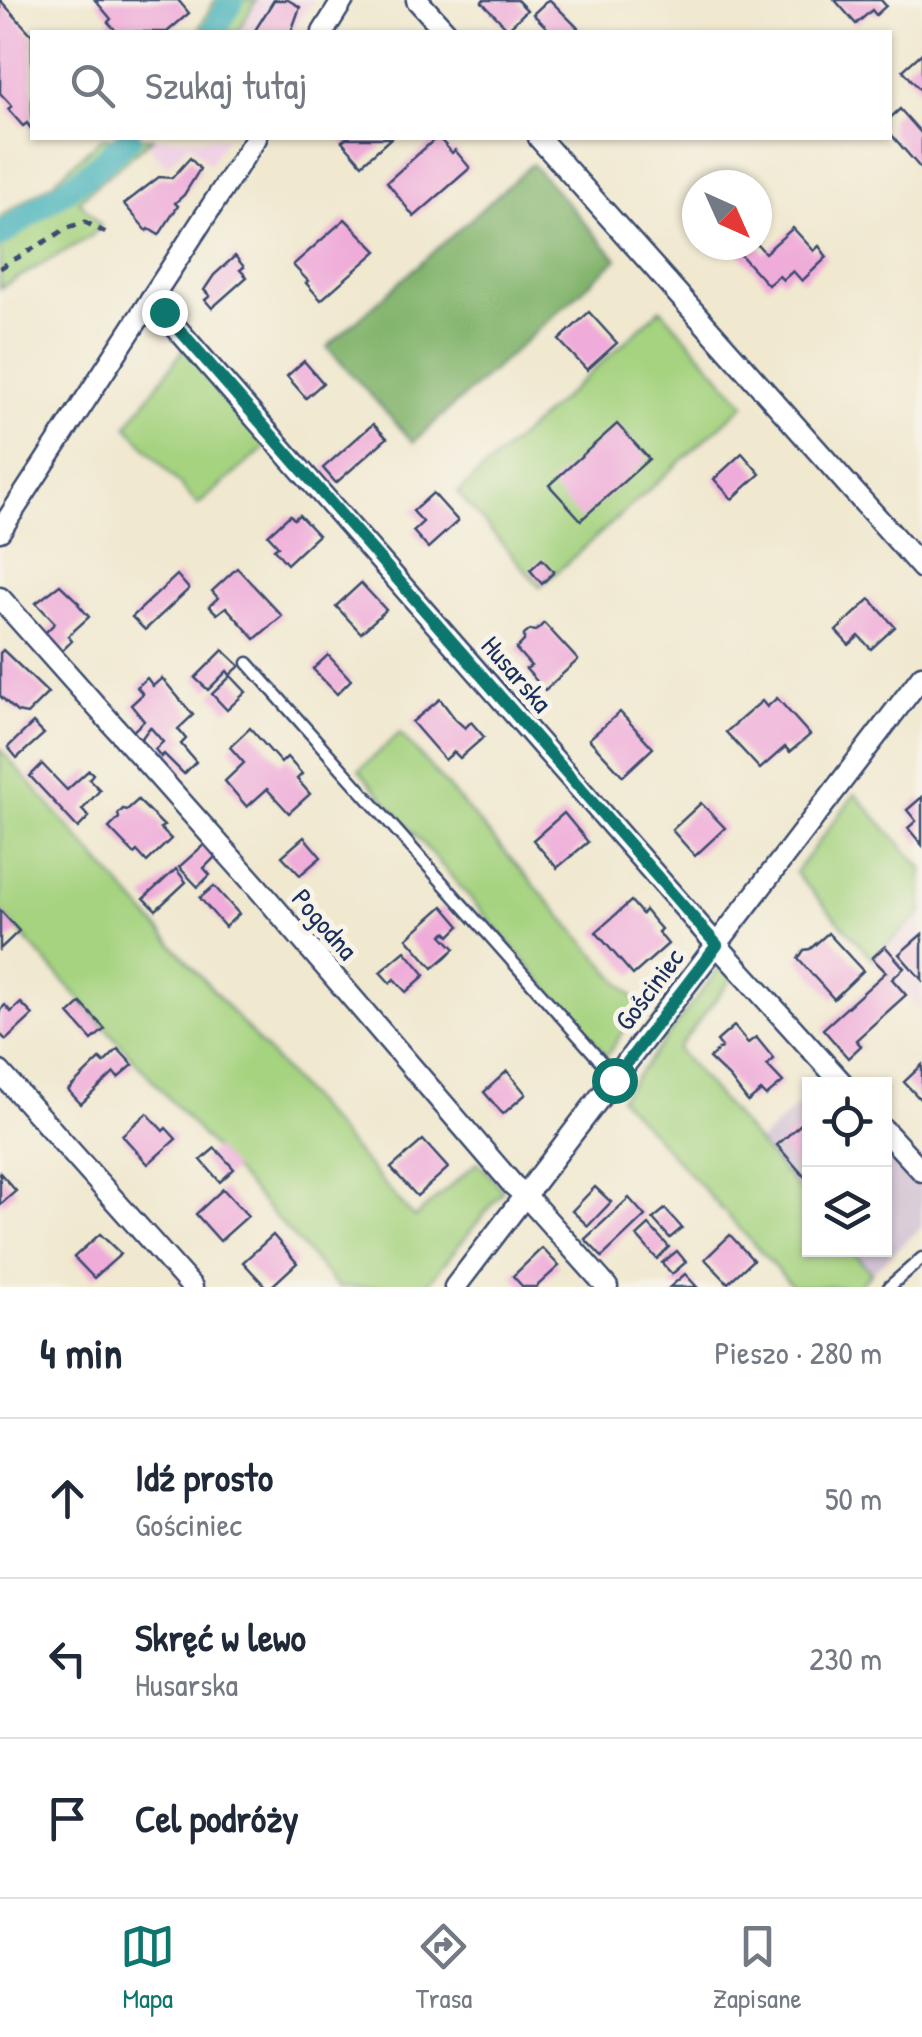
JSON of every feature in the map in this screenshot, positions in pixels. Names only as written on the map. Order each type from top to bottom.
[{"type":"street","points":[[324,30],[344,0]]},
{"type":"street","points":[[417,0],[444,30]]},
{"type":"street","points":[[0,531],[255,140]]},
{"type":"street","points":[[540,140],[922,568]]},
{"type":"street","name":"Husarska","points":[[150,298],[837,1077]]},
{"type":"street","name":"Pogodna","points":[[0,598],[258,887],[513,1186],[607,1287]]},
{"type":"street","name":"Gościniec","points":[[455,1287],[922,676]]},
{"type":"street","points":[[0,1072],[192,1287]]},
{"type":"street","points":[[892,1139],[922,1172]]},
{"type":"lane","points":[[248,663],[614,1080]]},
{"type":"lane","points":[[889,1287],[922,1258]]},
{"type":"path","points":[[0,268],[85,222],[106,233]]},
{"type":"shaded area","points":[[256,0],[313,0],[294,30],[239,30]]},
{"type":"shaded area","points":[[225,140],[209,165],[190,142],[167,166],[146,143]]},
{"type":"shaded area","points":[[922,913],[922,1012],[872,958]]},
{"type":"shaded area","points":[[802,1101],[802,1194],[758,1142]]},
{"type":"shaded area","points":[[892,1150],[922,1185],[922,1227],[892,1254]]},
{"type":"shaded area","points":[[857,1257],[889,1257],[871,1273]]},
{"type":"green space","points":[[215,0],[256,0],[239,30],[198,30]]},
{"type":"green space","points":[[100,140],[151,140],[79,200],[101,226],[91,236],[0,288],[0,217],[52,183]]},
{"type":"green space","points":[[532,164],[617,259],[413,442],[327,347]]},
{"type":"green space","points":[[661,309],[745,404],[540,587],[458,493]]},
{"type":"green space","points":[[185,348],[269,444],[198,505],[127,426]]},
{"type":"green space","points":[[400,733],[640,1005],[607,1056],[359,770]]},
{"type":"green space","points":[[0,749],[414,1218],[478,1162],[503,1191],[425,1287],[338,1287],[0,910]]},
{"type":"green space","points":[[855,794],[922,868],[922,913],[872,958],[795,873]]},
{"type":"green space","points":[[724,962],[735,974],[677,1049],[802,1194],[802,1257],[857,1257],[871,1273],[857,1287],[793,1287],[620,1098]]},
{"type":"building","points":[[0,0],[30,33],[30,127],[27,123],[23,126],[8,109],[12,106],[0,93]]},
{"type":"building","points":[[95,0],[178,0],[189,13],[169,30],[115,30],[108,22],[111,19]]},
{"type":"building","points":[[274,0],[288,0],[300,7],[292,30],[255,30]]},
{"type":"building","points":[[483,0],[517,0],[527,10],[508,29]]},
{"type":"building","points":[[550,0],[580,30],[549,30],[533,14]]},
{"type":"building","points":[[835,0],[881,0],[886,6],[876,15],[872,10],[856,24]]},
{"type":"building","points":[[922,53],[922,92],[903,70]]},
{"type":"building","points":[[900,109],[922,134],[922,170],[892,135],[892,116]]},
{"type":"building","points":[[343,140],[389,140],[362,164]]},
{"type":"building","points":[[434,140],[441,140],[452,153],[455,150],[470,168],[414,217],[387,182]]},
{"type":"building","points":[[190,158],[200,169],[175,203],[178,206],[159,235],[147,231],[124,204],[159,177],[172,178]]},
{"type":"building","points":[[345,219],[377,251],[321,300],[293,265]]},
{"type":"building","points":[[793,228],[814,251],[819,246],[827,257],[802,281],[793,271],[768,285],[745,260],[772,260],[772,247]]},
{"type":"building","points":[[235,256],[247,277],[212,308],[205,300],[210,296],[204,290]]},
{"type":"building","points":[[589,312],[617,343],[587,370],[559,340]]},
{"type":"building","points":[[304,361],[323,383],[306,398],[287,376]]},
{"type":"building","points":[[373,424],[387,438],[336,483],[323,468]]},
{"type":"building","points":[[617,424],[649,459],[581,520],[549,485]]},
{"type":"building","points":[[742,453],[760,474],[732,499],[714,479]]},
{"type":"building","points":[[433,493],[458,521],[428,548],[413,531],[423,522],[413,511]]},
{"type":"building","points":[[290,515],[294,519],[299,515],[318,535],[287,564],[268,535]]},
{"type":"building","points":[[542,559],[554,572],[542,584],[530,570]]},
{"type":"building","points":[[237,568],[282,616],[255,639],[226,607],[217,614],[209,606],[218,598],[212,591]]},
{"type":"building","points":[[177,575],[189,589],[145,630],[132,617]]},
{"type":"building","points":[[361,583],[386,610],[361,633],[336,606]]},
{"type":"building","points":[[60,585],[89,617],[68,636],[72,641],[60,653],[43,635],[55,623],[36,603]]},
{"type":"building","points":[[870,599],[895,627],[871,649],[859,636],[849,645],[836,631]]},
{"type":"building","points":[[544,623],[578,660],[545,690],[526,669],[531,666],[516,649],[524,635]]},
{"type":"building","points":[[3,650],[48,693],[27,714],[17,712],[0,696]]},
{"type":"building","points":[[223,650],[240,666],[230,675],[227,671],[208,690],[195,678]]},
{"type":"building","points":[[328,655],[351,680],[337,694],[313,669]]},
{"type":"building","points":[[231,676],[246,692],[227,710],[212,694]]},
{"type":"building","points":[[147,678],[153,686],[162,678],[193,715],[178,729],[186,739],[181,744],[196,762],[184,774],[155,749],[163,742],[150,727],[139,742],[131,733],[144,721],[131,705],[143,694],[137,687]]},
{"type":"building","points":[[777,698],[810,735],[790,752],[785,747],[760,769],[726,732],[762,701],[767,707]]},
{"type":"building","points":[[440,699],[465,728],[471,722],[484,737],[460,758],[454,752],[445,760],[412,722]]},
{"type":"building","points":[[620,712],[653,748],[623,776],[589,739]]},
{"type":"building","points":[[33,723],[44,734],[17,758],[8,747]]},
{"type":"building","points":[[250,728],[281,763],[287,757],[302,774],[297,779],[310,794],[289,813],[267,789],[247,807],[225,781],[244,763],[230,747]]},
{"type":"building","points":[[42,764],[67,790],[89,770],[93,774],[89,779],[100,790],[82,810],[89,817],[78,828],[30,776]]},
{"type":"building","points":[[922,797],[922,845],[908,828],[916,821],[907,810]]},
{"type":"building","points":[[138,800],[164,826],[160,828],[171,839],[147,862],[109,828],[123,809]]},
{"type":"building","points":[[701,803],[725,828],[695,856],[672,830]]},
{"type":"building","points":[[564,813],[588,842],[557,868],[533,840]]},
{"type":"building","points":[[304,837],[321,857],[300,875],[282,856]]},
{"type":"building","points":[[207,842],[218,854],[204,868],[210,875],[198,887],[179,867]]},
{"type":"building","points":[[176,869],[186,882],[156,910],[144,898]]},
{"type":"building","points":[[214,886],[239,914],[225,927],[200,898]]},
{"type":"building","points":[[631,901],[642,914],[645,910],[668,944],[633,975],[596,932]]},
{"type":"building","points":[[443,906],[460,926],[450,936],[446,932],[442,935],[455,949],[433,968],[407,938]]},
{"type":"building","points":[[0,910],[19,931],[0,949]]},
{"type":"building","points":[[828,933],[863,971],[834,999],[798,959]]},
{"type":"building","points":[[922,934],[922,980],[899,954]]},
{"type":"building","points":[[885,946],[904,968],[892,979],[906,995],[856,1040],[861,1046],[848,1058],[823,1029],[886,972],[872,958]]},
{"type":"building","points":[[405,951],[425,975],[406,992],[380,972]]},
{"type":"building","points":[[21,1003],[33,1015],[6,1040],[0,1034],[0,1010],[5,1005],[11,1012]]},
{"type":"building","points":[[81,1003],[105,1029],[92,1040],[69,1014]]},
{"type":"building","points":[[734,1026],[748,1043],[756,1037],[774,1059],[767,1065],[783,1082],[766,1096],[761,1091],[748,1102],[709,1058],[722,1047],[717,1041]]},
{"type":"building","points":[[118,1049],[133,1065],[118,1078],[114,1073],[81,1104],[68,1090],[100,1059],[104,1063]]},
{"type":"building","points":[[922,1065],[922,1101],[904,1082]]},
{"type":"building","points":[[507,1071],[526,1094],[503,1114],[484,1092]]},
{"type":"building","points":[[147,1113],[176,1139],[148,1164],[122,1135]]},
{"type":"building","points":[[802,1123],[802,1174],[777,1145]]},
{"type":"building","points":[[423,1140],[448,1168],[417,1196],[391,1168]]},
{"type":"building","points":[[215,1148],[234,1169],[220,1182],[201,1160]]},
{"type":"building","points":[[0,1173],[16,1191],[0,1205]]},
{"type":"building","points":[[595,1187],[611,1202],[588,1226],[572,1211]]},
{"type":"building","points":[[223,1189],[248,1216],[220,1241],[196,1214]]},
{"type":"building","points":[[629,1198],[645,1216],[602,1257],[585,1239]]},
{"type":"building","points":[[665,1209],[682,1228],[670,1238],[653,1219]]},
{"type":"building","points":[[649,1225],[669,1247],[657,1259],[637,1236]]},
{"type":"building","points":[[100,1234],[121,1254],[94,1278],[74,1257]]},
{"type":"building","points":[[273,1235],[297,1263],[271,1287],[266,1287],[243,1262]]},
{"type":"building","points":[[730,1235],[753,1260],[728,1283],[705,1259]]},
{"type":"building","points":[[542,1248],[559,1266],[536,1287],[523,1287],[513,1276]]},
{"type":"building","points":[[677,1251],[686,1262],[672,1274],[662,1263]]},
{"type":"building","points":[[685,1274],[697,1287],[670,1287]]},
{"type":"waterway","points":[[215,30],[232,0]]},
{"type":"waterway","points":[[0,235],[88,174],[127,140]]},
{"type":"route","points":[[164,312],[717,945],[614,1080]]}]
